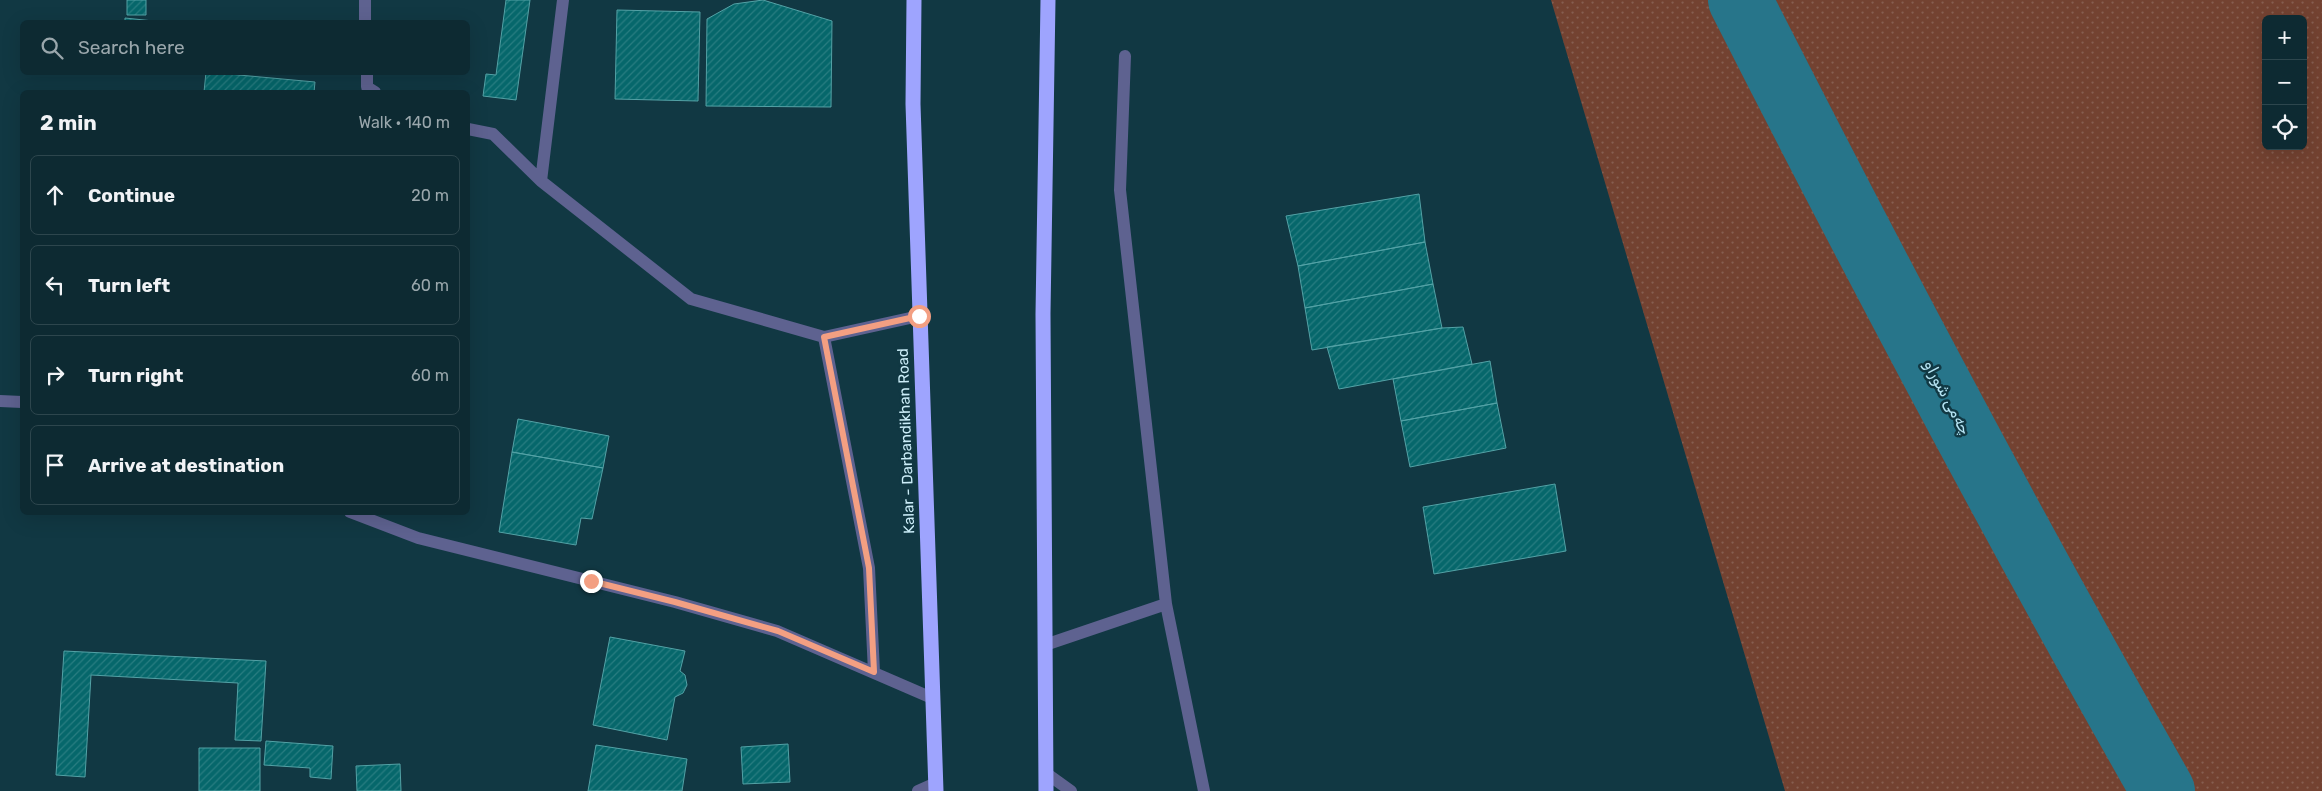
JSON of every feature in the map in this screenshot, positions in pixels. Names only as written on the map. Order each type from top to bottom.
[{"type":"highway","name":"Kalar - Darbandikhan Road","points":[[914,0],[913,104],[936,787]]},
{"type":"highway","points":[[1046,791],[1043,314],[1048,0]]},
{"type":"street","points":[[365,0],[365,20]]},
{"type":"street","points":[[541,181],[562,0]]},
{"type":"street","points":[[1125,56],[1120,190],[1166,604],[1204,791]]},
{"type":"street","points":[[367,75],[367,87],[372,90]]},
{"type":"street","points":[[470,129],[493,134],[541,181],[691,299],[824,337],[919,316]]},
{"type":"street","points":[[824,337],[869,568],[874,672]]},
{"type":"street","points":[[0,401],[20,402]]},
{"type":"street","points":[[358,515],[418,538],[675,602],[778,631],[932,698]]},
{"type":"street","points":[[1045,645],[1166,604]]},
{"type":"street","points":[[1046,773],[1071,791]]},
{"type":"street","points":[[918,791],[936,787]]},
{"type":"shaded area","points":[[1551,0],[2322,0],[2322,791],[1785,791]]},
{"type":"building","points":[[127,0],[146,0],[146,15],[127,15]]},
{"type":"building","points":[[506,0],[530,0],[516,100],[483,96],[486,74],[496,75]]},
{"type":"building","points":[[763,0],[832,21],[831,107],[706,106],[707,19],[734,4]]},
{"type":"building","points":[[617,10],[700,12],[698,101],[615,99]]},
{"type":"building","points":[[125,18],[144,20],[125,20]]},
{"type":"building","points":[[206,75],[239,75],[315,82],[314,90],[204,90]]},
{"type":"building","points":[[1419,194],[1425,242],[1298,266],[1286,216]]},
{"type":"building","points":[[1425,242],[1433,284],[1305,308],[1298,266]]},
{"type":"building","points":[[1433,284],[1442,328],[1312,350],[1305,308]]},
{"type":"building","points":[[1463,327],[1472,364],[1339,389],[1327,347],[1442,328]]},
{"type":"building","points":[[1490,361],[1497,403],[1401,421],[1393,379]]},
{"type":"building","points":[[1497,403],[1506,448],[1410,467],[1401,421]]},
{"type":"building","points":[[518,419],[609,436],[603,468],[512,452]]},
{"type":"building","points":[[512,452],[603,468],[592,519],[581,518],[576,545],[499,532]]},
{"type":"building","points":[[1555,484],[1566,551],[1434,574],[1423,507]]},
{"type":"building","points":[[610,637],[685,651],[680,671],[685,675],[687,685],[683,693],[675,697],[667,740],[593,725]]},
{"type":"building","points":[[64,651],[266,661],[261,741],[235,740],[238,683],[91,675],[85,777],[56,775]]},
{"type":"building","points":[[266,741],[333,746],[331,779],[310,777],[310,768],[264,765]]},
{"type":"building","points":[[788,744],[790,782],[743,784],[741,747]]},
{"type":"building","points":[[596,745],[687,759],[682,791],[588,791]]},
{"type":"building","points":[[199,748],[260,748],[260,791],[199,791]]},
{"type":"building","points":[[400,764],[401,791],[357,791],[356,766]]},
{"type":"waterway","name":"چەمی شوراو","points":[[1740,0],[1947,398],[2053,595],[2163,791]]},
{"type":"route","points":[[591,581],[778,631],[874,672],[869,568],[847,444],[824,337],[919,316]]}]
